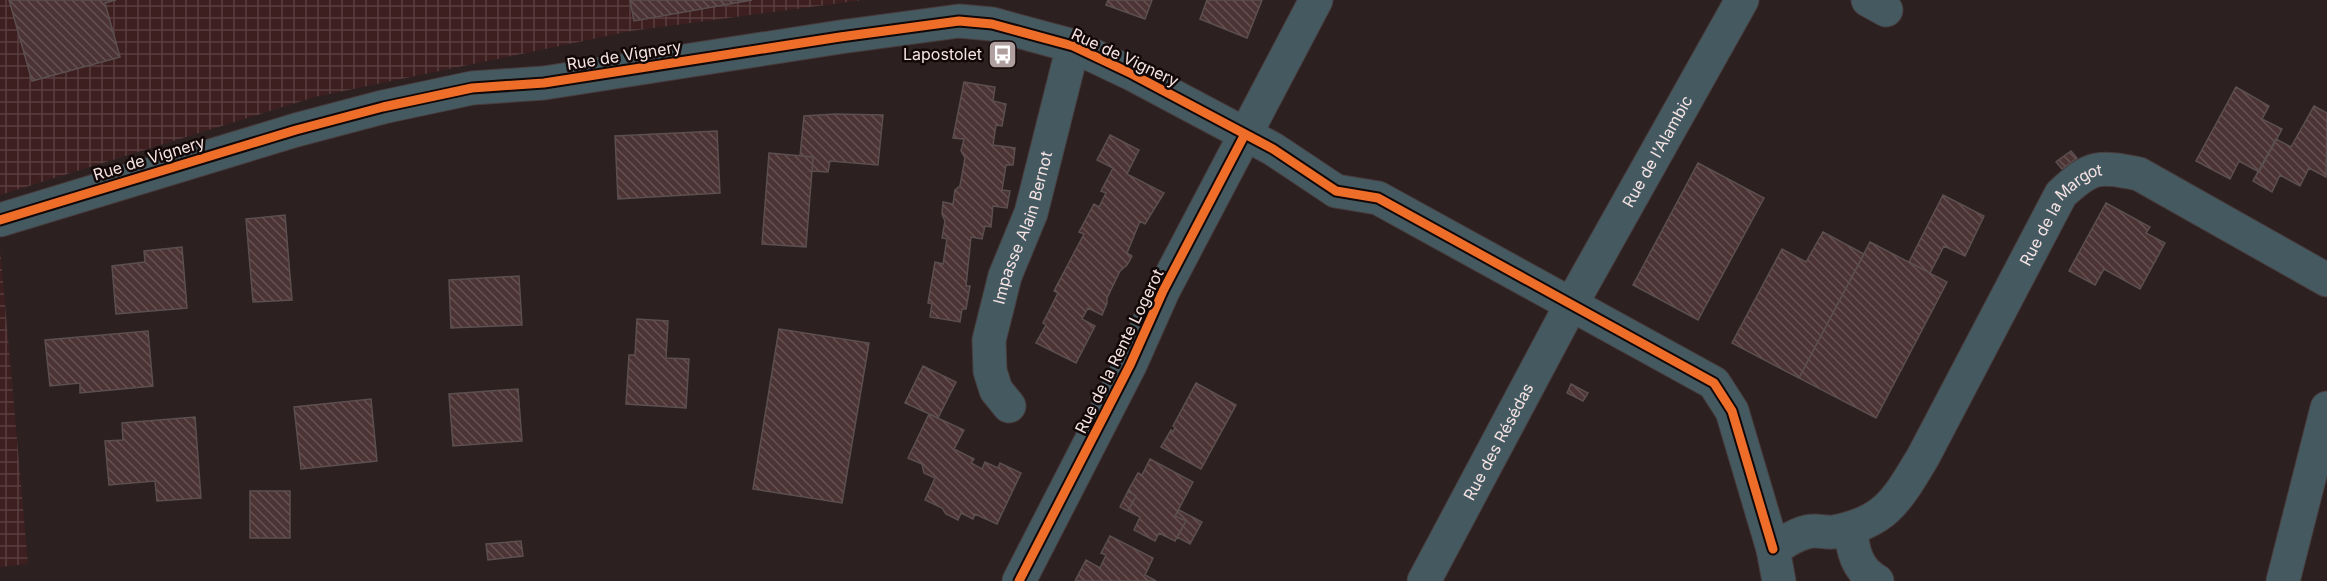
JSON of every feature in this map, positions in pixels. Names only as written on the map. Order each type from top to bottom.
[{"type":"street","name":"Rue de la Rente Logerot","points":[[1019,581],[1130,365],[1163,291],[1316,0]]},
{"type":"street","name":"Rue de l'Alambic","points":[[1572,303],[1742,0]]},
{"type":"street","name":"Rue de Vignery","points":[[0,220],[296,129],[383,107],[472,88],[544,82],[840,37],[961,11],[992,24],[1072,46],[1132,74],[1273,149],[1336,191],[1378,198],[1714,383],[1732,411],[1773,549],[1779,581]]},
{"type":"street","name":"Impasse Alain Bernot","points":[[1009,406],[996,390],[990,371],[989,340],[1005,276],[1031,213],[1072,46]]},
{"type":"street","name":"Rue de la Margot","points":[[1773,549],[1802,532],[1830,532],[1851,528],[1878,517],[1898,498],[1923,458],[2061,194],[2081,175],[2106,167],[2139,174],[2327,280]]},
{"type":"street","name":"Rue des Résédas","points":[[1424,581],[1572,303]]},
{"type":"street","points":[[2283,581],[2327,408]]},
{"type":"street","points":[[1851,528],[1852,549],[1858,562],[1868,576],[1877,581]]},
{"type":"shaded area","points":[[0,0],[863,0],[631,31],[315,97],[0,195]]},
{"type":"shaded area","points":[[0,248],[28,564],[0,567]]},
{"type":"building","points":[[9,0],[116,0],[105,3],[120,57],[32,81]]},
{"type":"building","points":[[630,0],[752,0],[634,21]]},
{"type":"building","points":[[1108,0],[1152,0],[1145,19],[1106,5]]},
{"type":"building","points":[[1207,0],[1262,0],[1247,38],[1200,19]]},
{"type":"building","points":[[964,82],[995,87],[993,101],[1006,104],[1002,126],[996,125],[993,145],[1015,148],[1013,165],[1006,165],[1002,190],[1010,191],[1007,208],[993,206],[991,227],[985,226],[982,239],[971,237],[966,286],[970,286],[966,309],[962,309],[960,322],[930,317],[932,304],[928,303],[935,262],[943,264],[947,239],[942,238],[945,221],[942,214],[943,202],[953,204],[955,190],[960,186],[965,158],[961,151],[964,139],[953,138]]},
{"type":"building","points":[[2236,87],[2269,106],[2262,119],[2282,129],[2259,172],[2239,161],[2230,179],[2196,161]]},
{"type":"building","points":[[2314,106],[2327,113],[2326,177],[2309,168],[2300,186],[2280,175],[2272,192],[2253,181],[2276,139],[2291,147]]},
{"type":"building","points":[[883,115],[878,165],[830,161],[828,172],[812,171],[813,157],[800,156],[804,116]]},
{"type":"building","points":[[717,131],[720,193],[618,199],[615,136]]},
{"type":"building","points":[[1110,135],[1139,150],[1127,174],[1164,193],[1145,224],[1140,221],[1127,253],[1132,256],[1120,271],[1107,298],[1102,315],[1088,308],[1082,319],[1095,326],[1076,363],[1036,343],[1046,325],[1043,323],[1058,293],[1054,291],[1084,234],[1079,232],[1094,204],[1099,207],[1106,193],[1101,191],[1113,168],[1097,160]]},
{"type":"building","points":[[2071,151],[2077,158],[2062,169],[2056,162]]},
{"type":"building","points":[[769,153],[813,157],[806,247],[762,244]]},
{"type":"building","points":[[1698,163],[1764,198],[1698,320],[1633,285]]},
{"type":"building","points":[[1943,195],[1984,216],[1965,256],[1944,246],[1930,273],[1909,262]]},
{"type":"building","points":[[2106,203],[2150,227],[2146,233],[2165,243],[2140,289],[2104,269],[2095,285],[2069,271]]},
{"type":"building","points":[[285,215],[292,300],[253,302],[246,219]]},
{"type":"building","points":[[1823,232],[1864,254],[1799,378],[1732,343],[1782,249],[1806,262]]},
{"type":"building","points":[[1870,242],[1947,282],[1876,418],[1799,378]]},
{"type":"building","points":[[182,247],[187,308],[116,314],[112,266],[145,262],[144,251]]},
{"type":"building","points":[[519,276],[522,325],[451,328],[449,280]]},
{"type":"building","points":[[637,319],[668,321],[666,358],[689,359],[686,408],[626,404],[629,355],[635,355]]},
{"type":"building","points":[[779,329],[869,343],[842,503],[753,489]]},
{"type":"building","points":[[148,331],[153,386],[80,393],[80,383],[50,386],[45,340]]},
{"type":"building","points":[[923,366],[956,382],[938,418],[905,403]]},
{"type":"building","points":[[1196,383],[1236,405],[1201,469],[1161,447],[1171,430],[1173,432],[1175,427],[1173,426]]},
{"type":"building","points":[[1571,384],[1588,393],[1583,401],[1567,393]]},
{"type":"building","points":[[518,389],[522,441],[453,446],[449,394]]},
{"type":"building","points":[[371,399],[377,461],[301,469],[294,407]]},
{"type":"building","points":[[929,414],[964,430],[954,449],[974,459],[971,463],[982,469],[985,462],[998,468],[1000,463],[1021,473],[997,524],[975,514],[973,519],[961,513],[958,520],[946,514],[942,508],[925,500],[935,478],[924,473],[922,464],[908,458]]},
{"type":"building","points":[[195,417],[201,498],[157,501],[155,481],[109,485],[105,441],[123,440],[122,423]]},
{"type":"building","points":[[1150,459],[1193,482],[1175,516],[1186,521],[1175,541],[1159,533],[1155,541],[1134,530],[1140,517],[1128,511],[1136,496],[1128,491],[1138,473],[1142,475]]},
{"type":"building","points":[[250,491],[290,491],[290,538],[250,538]]},
{"type":"building","points":[[1128,491],[1136,496],[1128,511],[1120,507]]},
{"type":"building","points":[[1179,510],[1202,522],[1190,544],[1177,537],[1186,521],[1175,516]]},
{"type":"building","points":[[1110,536],[1153,558],[1145,575],[1156,581],[1075,581],[1086,560],[1100,568],[1106,555],[1101,553]]},
{"type":"building","points":[[521,541],[523,556],[488,560],[486,544]]},
{"type":"cycle path","points":[[0,220],[296,130],[383,107],[472,88],[544,83],[959,21],[992,24],[1073,46],[1132,74],[1273,149],[1336,191],[1378,198],[1714,383],[1732,411],[1773,549]]},
{"type":"cycle path","points":[[1019,581],[1130,365],[1163,291],[1245,134]]},
{"type":"place","name":"Lapostolet","points":[[1003,54]]}]
